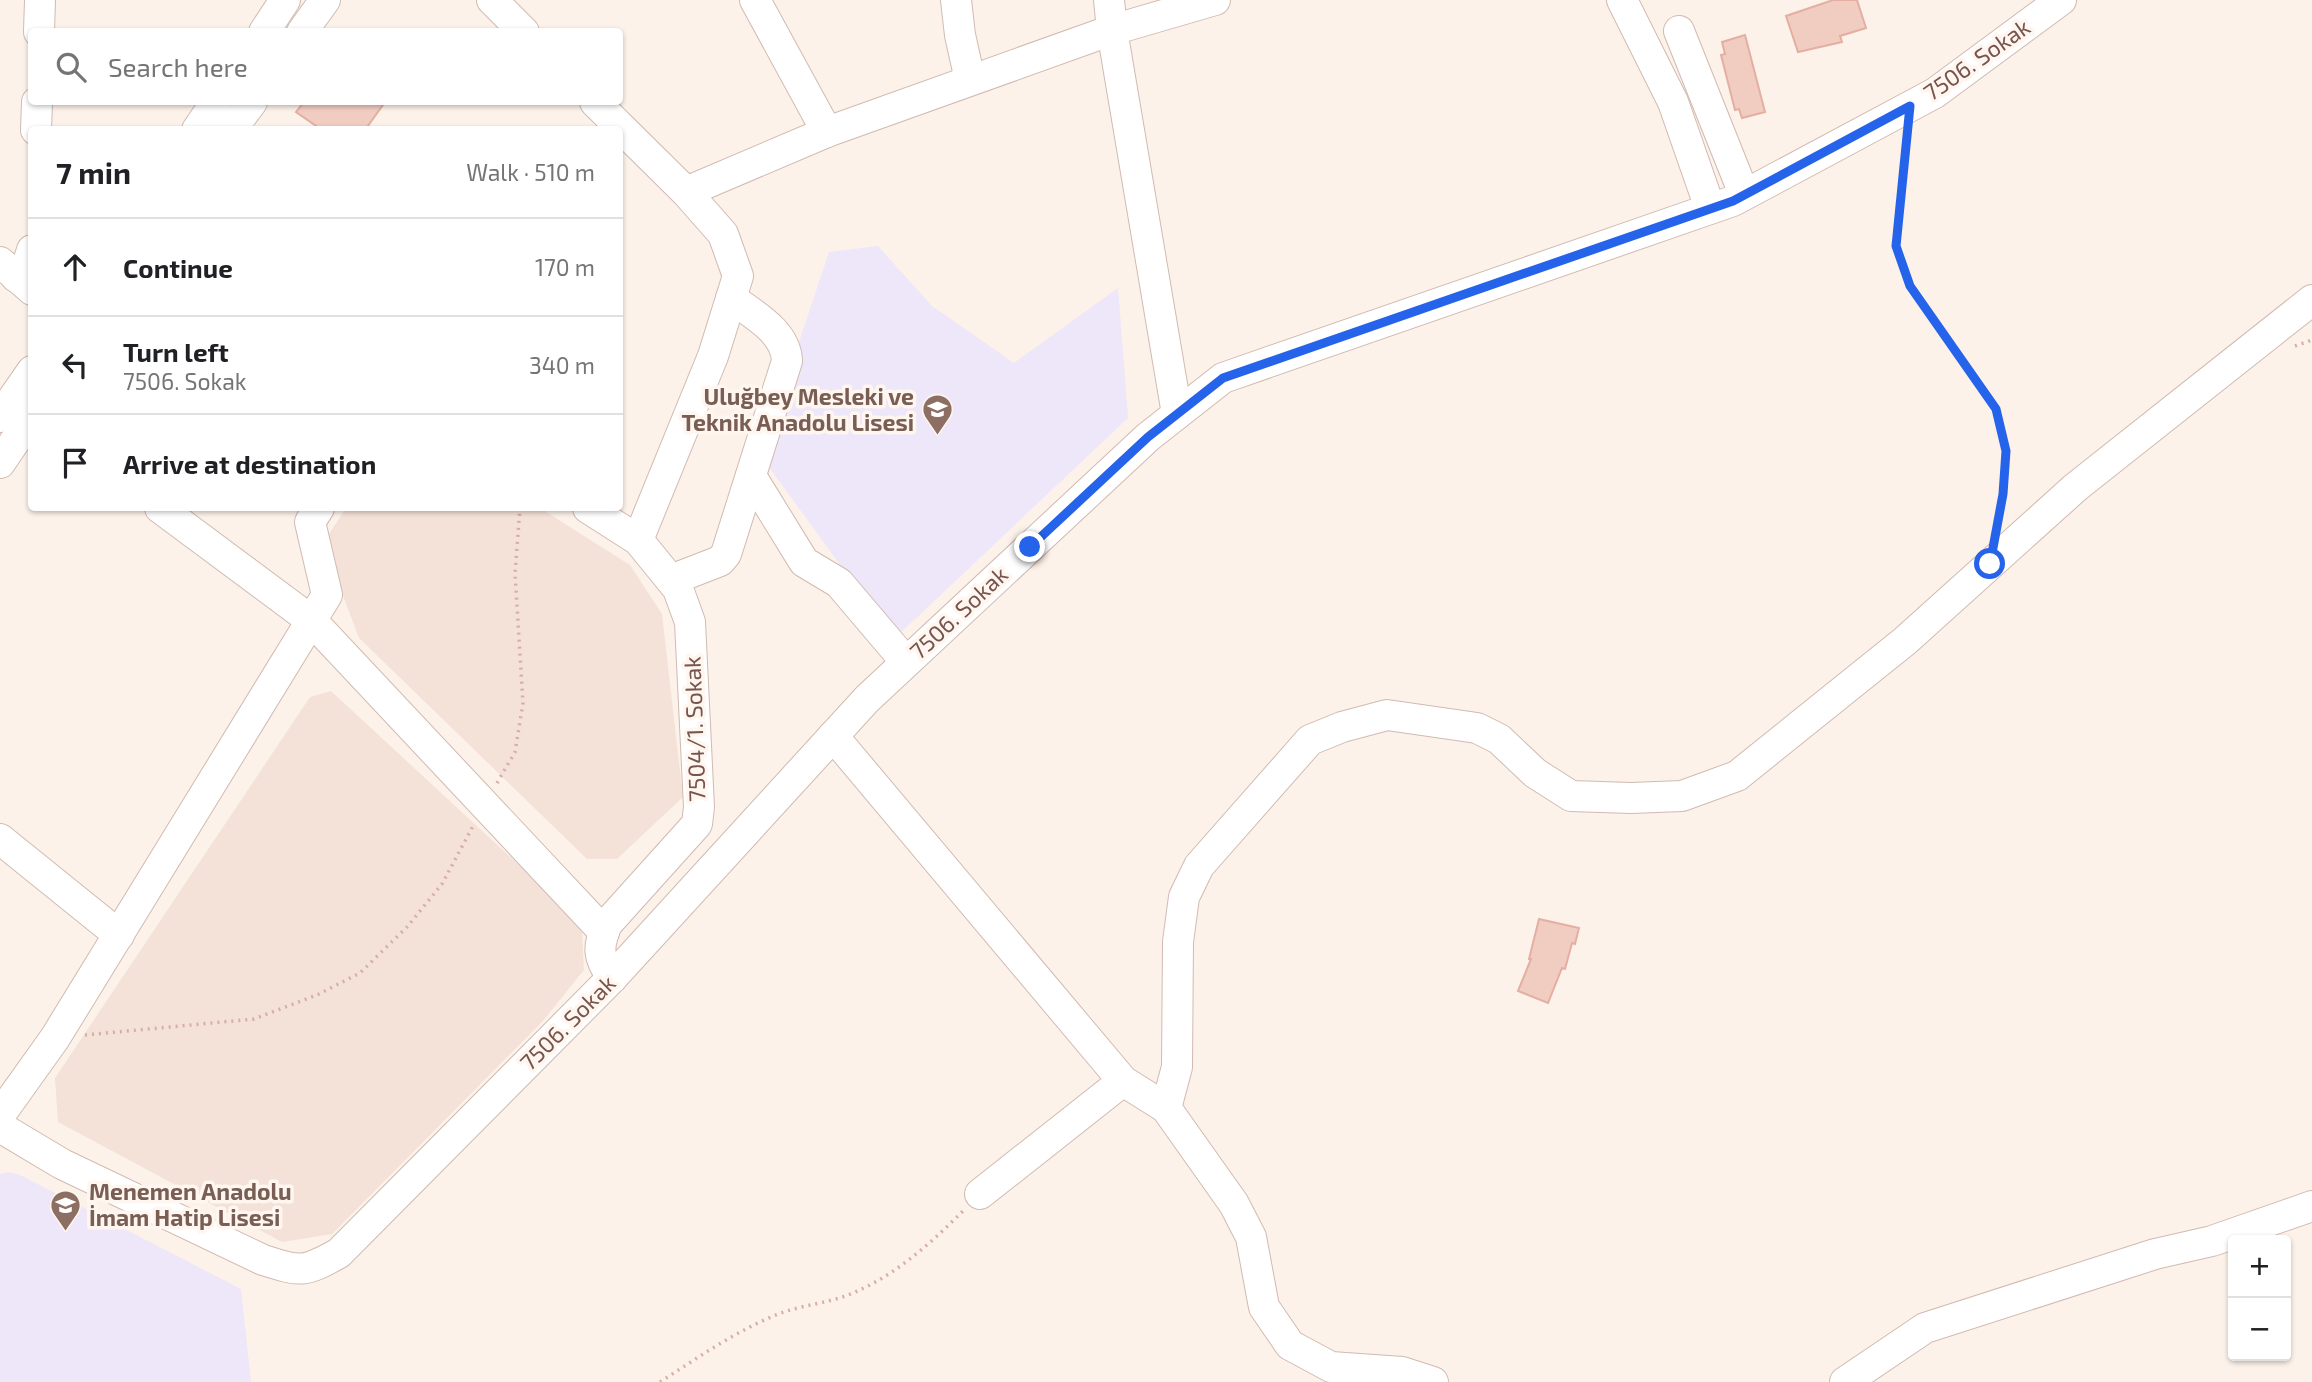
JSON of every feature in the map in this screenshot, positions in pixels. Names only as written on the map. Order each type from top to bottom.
[{"type":"street","points":[[39,28],[40,0]]},
{"type":"street","points":[[267,28],[285,0]]},
{"type":"street","points":[[305,28],[325,0]]},
{"type":"street","points":[[492,0],[520,28]]},
{"type":"street","points":[[754,0],[827,132]]},
{"type":"street","points":[[956,0],[970,80]]},
{"type":"street","points":[[1109,0],[1177,414]]},
{"type":"street","points":[[686,192],[827,132],[970,80],[1112,30],[1215,0]]},
{"type":"street","points":[[1622,0],[1672,102],[1710,208]]},
{"type":"street","name":"7506. Sokak","points":[[0,1127],[75,1170],[263,1260],[292,1269],[313,1268],[339,1252],[612,978],[867,699],[1138,446],[1223,378],[1744,194],[1936,93],[2061,0]]},
{"type":"street","points":[[1679,31],[1744,194]]},
{"type":"street","points":[[36,126],[37,105]]},
{"type":"street","points":[[200,126],[214,105]]},
{"type":"street","points":[[234,126],[249,105]]},
{"type":"street","points":[[623,136],[686,192],[723,234],[738,276],[713,356],[638,540]]},
{"type":"street","points":[[16,276],[28,263]]},
{"type":"street","points":[[671,580],[720,561],[726,554],[787,360],[781,339],[731,298]]},
{"type":"street","points":[[1166,1108],[1177,1068],[1178,942],[1184,897],[1199,866],[1310,740],[1342,727],[1387,715],[1477,728],[1499,739],[1535,773],[1572,796],[1682,796],[1737,776],[1905,641],[2076,487],[2312,300]]},
{"type":"street","points":[[0,417],[28,377]]},
{"type":"street","points":[[0,463],[28,422]]},
{"type":"street","points":[[751,476],[804,562],[839,583],[906,663]]},
{"type":"street","points":[[164,511],[312,621],[604,932],[600,942],[601,962],[612,978]]},
{"type":"street","points":[[0,1115],[55,1038],[327,595],[310,522],[317,511]]},
{"type":"street","name":"7504/1. Sokak","points":[[593,511],[638,540],[678,589],[690,622],[699,807],[697,824],[607,924],[604,932]]},
{"type":"street","points":[[833,736],[1123,1081],[1166,1108],[1234,1204],[1251,1237],[1264,1307],[1290,1345],[1331,1367],[1402,1372],[1433,1382]]},
{"type":"street","points":[[0,839],[119,935]]},
{"type":"street","points":[[980,1194],[1123,1081]]},
{"type":"street","points":[[1845,1382],[1925,1328],[2155,1254],[2212,1241],[2312,1206]]},
{"type":"path","points":[[1910,106],[1896,246],[1910,286],[1996,409],[2006,451],[1997,529]]},
{"type":"path","points":[[55,1038],[254,1019],[317,995],[360,973],[407,927],[442,884],[515,752],[523,703],[515,573],[520,511]]},
{"type":"path","points":[[660,1382],[735,1334],[783,1312],[848,1295],[879,1280],[926,1248],[980,1194]]},
{"type":"shaded area","name":"Uluğbey Mesleki ve Teknik Anadolu Lisesi","points":[[878,246],[932,306],[1014,363],[1118,288],[1128,418],[894,639],[761,456],[829,252]]},
{"type":"shaded area","points":[[344,511],[545,511],[630,565],[662,614],[683,797],[617,859],[587,859],[359,638],[323,543]]},
{"type":"shaded area","points":[[331,691],[559,902],[582,932],[584,970],[543,1021],[332,1234],[282,1242],[58,1122],[55,1078],[310,697]]},
{"type":"shaded area","name":"Menemen Anadolu İmam Hatip Lisesi","points":[[10,1172],[241,1289],[251,1382],[0,1382],[0,1174]]},
{"type":"building","points":[[1833,0],[1857,0],[1866,28],[1840,36],[1842,42],[1798,52],[1786,16]]},
{"type":"building","points":[[1745,35],[1765,112],[1742,118],[1739,109],[1735,110],[1721,55],[1725,54],[1722,42]]},
{"type":"building","points":[[302,105],[383,105],[368,126],[316,126],[296,112]]},
{"type":"building","points":[[1539,919],[1579,928],[1565,969],[1562,968],[1548,1003],[1518,991],[1531,959]]},
{"type":"place","name":"Uluğbey Mesleki ve Teknik Anadolu Lisesi","points":[[937,437]]},
{"type":"place","name":"Menemen Anadolu İmam Hatip Lisesi","points":[[66,1232]]},
{"type":"route","points":[[1030,547],[1148,437],[1223,378],[1733,201],[1910,106],[1896,246],[1910,286],[1996,409],[2006,451],[2003,494],[1990,564]]}]
